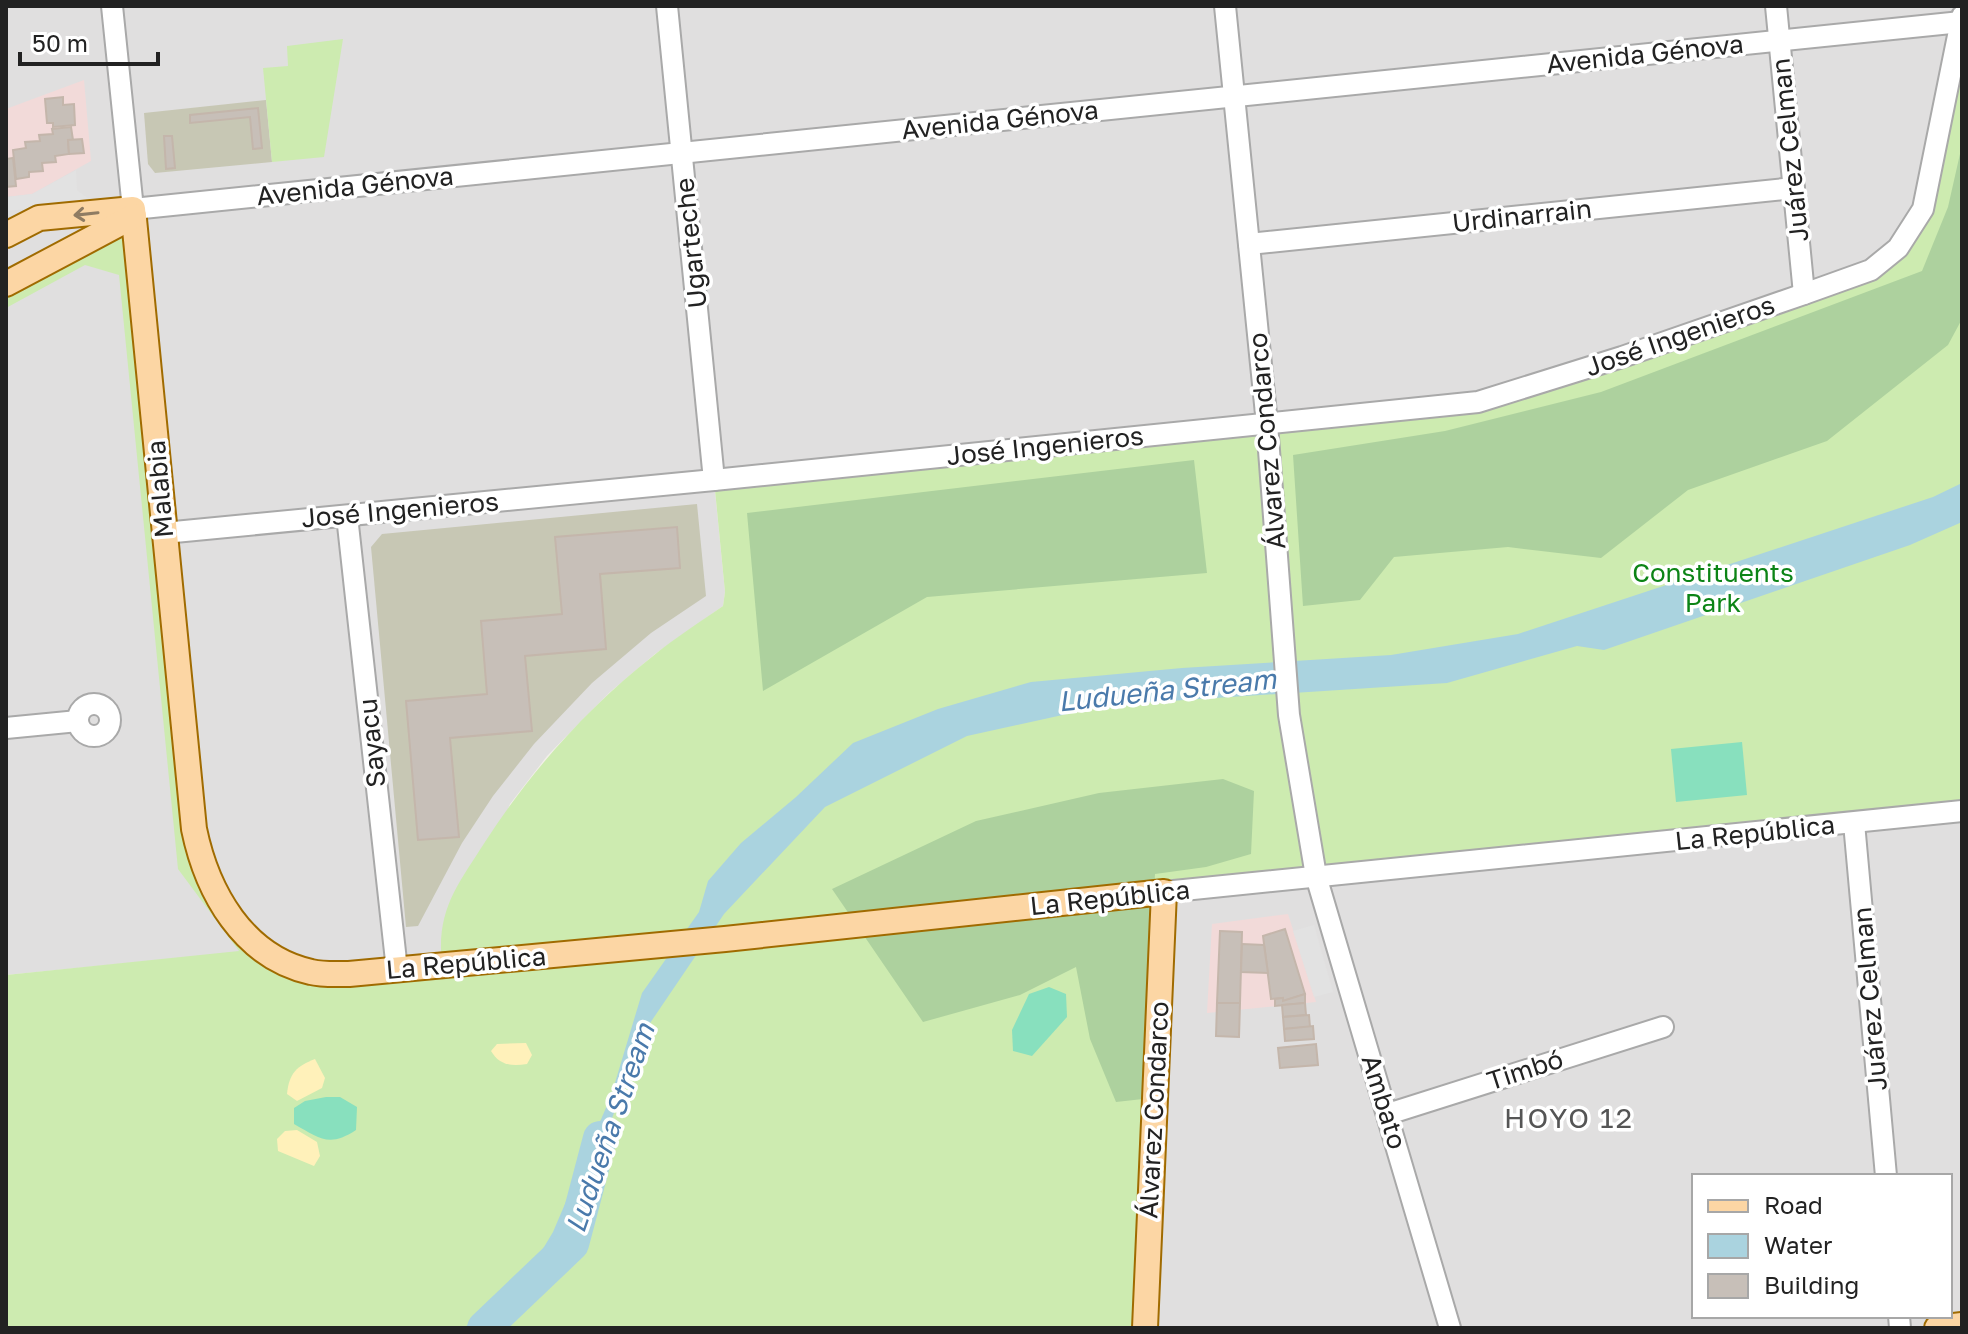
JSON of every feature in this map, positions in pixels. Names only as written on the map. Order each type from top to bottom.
[{"type":"main road","name":"Avenida Génova","points":[[39,218],[133,212]]},
{"type":"main road","points":[[6,284],[133,212]]},
{"type":"main road","name":"Malabia","points":[[133,212],[192,814],[200,856],[222,906],[241,931],[263,950]]},
{"type":"main road","points":[[6,235],[39,218],[56,258]]},
{"type":"main road","name":"La República","points":[[263,950],[312,973],[349,974],[725,939],[1164,892]]},
{"type":"main road","name":"Álvarez Condarco","points":[[1145,1328],[1164,892]]},
{"type":"main road","points":[[1937,1328],[1962,1325]]},
{"type":"street","name":"Malabia","points":[[112,6],[133,212]]},
{"type":"street","name":"Ugarteche","points":[[667,6],[714,480]]},
{"type":"street","name":"Álvarez Condarco","points":[[1225,6],[1267,424],[1289,715],[1316,876]]},
{"type":"street","name":"Juárez Celman","points":[[1776,6],[1804,294]]},
{"type":"street","name":"Avenida Génova","points":[[133,212],[1961,19]]},
{"type":"street","name":"José Ingenieros","points":[[164,533],[1478,402],[1622,357],[1871,270],[1898,248],[1923,209],[1961,19]]},
{"type":"street","name":"Urdinarrain","points":[[1249,244],[1794,188]]},
{"type":"street","name":"Avenida Génova","points":[[6,222],[39,218]]},
{"type":"street","name":"Sayacu","points":[[347,516],[397,970]]},
{"type":"street","points":[[6,728],[78,721]]},
{"type":"street","name":"La República","points":[[1164,892],[1962,811]]},
{"type":"street","name":"Juárez Celman","points":[[1854,823],[1886,1174]]},
{"type":"street","name":"Ambato","points":[[1316,876],[1450,1328]]},
{"type":"street","name":"Timbó","points":[[1388,1114],[1663,1027]]},
{"type":"shaded area","points":[[6,6],[1962,6],[1962,16],[1923,209],[1871,270],[1478,402],[714,481],[725,592],[723,606],[655,654],[609,693],[547,756],[510,804],[442,966],[349,974],[240,952],[6,975]]},
{"type":"shaded area","points":[[84,80],[91,161],[32,194],[6,197],[6,109]]},
{"type":"shaded area","points":[[266,100],[272,162],[155,173],[148,164],[144,113]]},
{"type":"shaded area","points":[[76,170],[77,190],[94,203],[6,211],[6,197],[32,194]]},
{"type":"shaded area","points":[[697,504],[706,596],[651,633],[592,683],[534,744],[493,796],[462,843],[418,926],[406,927],[371,547],[382,534]]},
{"type":"shaded area","points":[[1962,811],[1962,1328],[1145,1328],[1164,892]]},
{"type":"shaded area","points":[[1288,914],[1316,1002],[1207,1013],[1212,924]]},
{"type":"shaded area","points":[[1314,925],[1333,992],[1314,997],[1293,931]]},
{"type":"green space","name":"Constituents Park","points":[[1962,16],[1962,811],[1164,892],[1145,1328],[6,1328],[6,975],[239,951],[178,869],[119,275],[85,265],[6,308],[6,284],[134,216],[194,829],[222,906],[312,973],[442,965],[442,929],[451,899],[521,790],[605,697],[661,649],[723,606],[725,592],[714,480],[1478,402],[1871,270],[1923,209]]},
{"type":"green space","points":[[343,39],[324,157],[272,162],[263,68],[288,66],[287,46]]},
{"type":"green space","points":[[1962,145],[1962,319],[1948,345],[1827,441],[1688,490],[1601,558],[1508,547],[1394,557],[1360,600],[1303,606],[1293,455],[1445,431],[1601,392],[1922,271],[1948,207]]},
{"type":"green space","points":[[1194,460],[1207,573],[927,597],[763,691],[747,513]]},
{"type":"green space","points":[[1742,742],[1747,795],[1676,802],[1671,749]]},
{"type":"green space","points":[[1223,779],[1254,791],[1251,854],[1206,867],[1155,874],[1143,1099],[1116,1102],[1090,1039],[1076,967],[1020,995],[923,1022],[832,889],[976,821],[1099,793]]},
{"type":"green space","points":[[1049,987],[1066,994],[1067,1017],[1032,1056],[1013,1051],[1012,1030],[1029,994]]},
{"type":"green space","points":[[340,1097],[357,1107],[356,1130],[331,1140],[317,1137],[294,1124],[294,1108],[305,1101]]},
{"type":"sand","points":[[526,1043],[532,1055],[527,1064],[507,1064],[498,1060],[491,1051],[497,1044]]},
{"type":"sand","points":[[315,1059],[325,1078],[322,1088],[297,1101],[287,1094],[292,1076],[303,1064]]},
{"type":"sand","points":[[297,1130],[317,1142],[320,1156],[314,1166],[278,1151],[277,1139],[285,1131]]},
{"type":"water","points":[[1962,483],[1962,522],[1910,545],[1604,650],[1577,646],[1447,683],[1108,705],[967,736],[825,807],[724,914],[644,1032],[559,1261],[489,1328],[464,1328],[526,1277],[553,1232],[611,1096],[642,993],[699,912],[708,881],[741,843],[853,743],[938,709],[1031,682],[1182,668],[1391,655],[1518,634],[1933,497]]},
{"type":"building","points":[[63,97],[63,105],[74,104],[75,125],[53,127],[53,123],[47,123],[45,99]]},
{"type":"building","points":[[258,108],[262,148],[253,149],[250,117],[190,123],[190,115]]},
{"type":"building","points":[[71,127],[73,140],[68,140],[69,154],[55,156],[56,162],[42,163],[43,171],[29,172],[29,177],[16,179],[13,150],[26,148],[25,142],[40,141],[39,135],[53,134],[52,129]]},
{"type":"building","points":[[164,136],[172,136],[175,168],[166,169]]},
{"type":"building","points":[[82,139],[84,153],[69,154],[68,140]]},
{"type":"building","points":[[13,158],[16,186],[6,187],[6,159]]},
{"type":"building","points":[[677,527],[680,568],[600,574],[606,649],[525,656],[532,731],[450,738],[459,837],[418,840],[406,701],[487,694],[481,621],[562,614],[555,537]]},
{"type":"building","points":[[1285,929],[1305,994],[1283,1001],[1283,998],[1271,999],[1263,936]]},
{"type":"building","points":[[1220,931],[1242,932],[1240,1003],[1217,1003]]},
{"type":"building","points":[[1242,944],[1264,945],[1268,973],[1241,972]]},
{"type":"building","points":[[1305,994],[1305,1003],[1275,1006],[1275,999],[1283,998],[1283,1001]]},
{"type":"building","points":[[1217,1003],[1240,1003],[1239,1037],[1216,1036]]},
{"type":"building","points":[[1305,1003],[1306,1015],[1283,1017],[1282,1005]]},
{"type":"building","points":[[1309,1015],[1310,1027],[1284,1029],[1283,1017]]},
{"type":"building","points":[[1313,1026],[1314,1039],[1285,1041],[1284,1029]]},
{"type":"building","points":[[1316,1044],[1318,1065],[1280,1068],[1278,1048]]},
{"type":"waterway","name":"Ludueña Stream","points":[[484,1328],[572,1244],[600,1138]]},
{"type":"district","name":"HOYO 12","points":[[1569,1118]]}]
